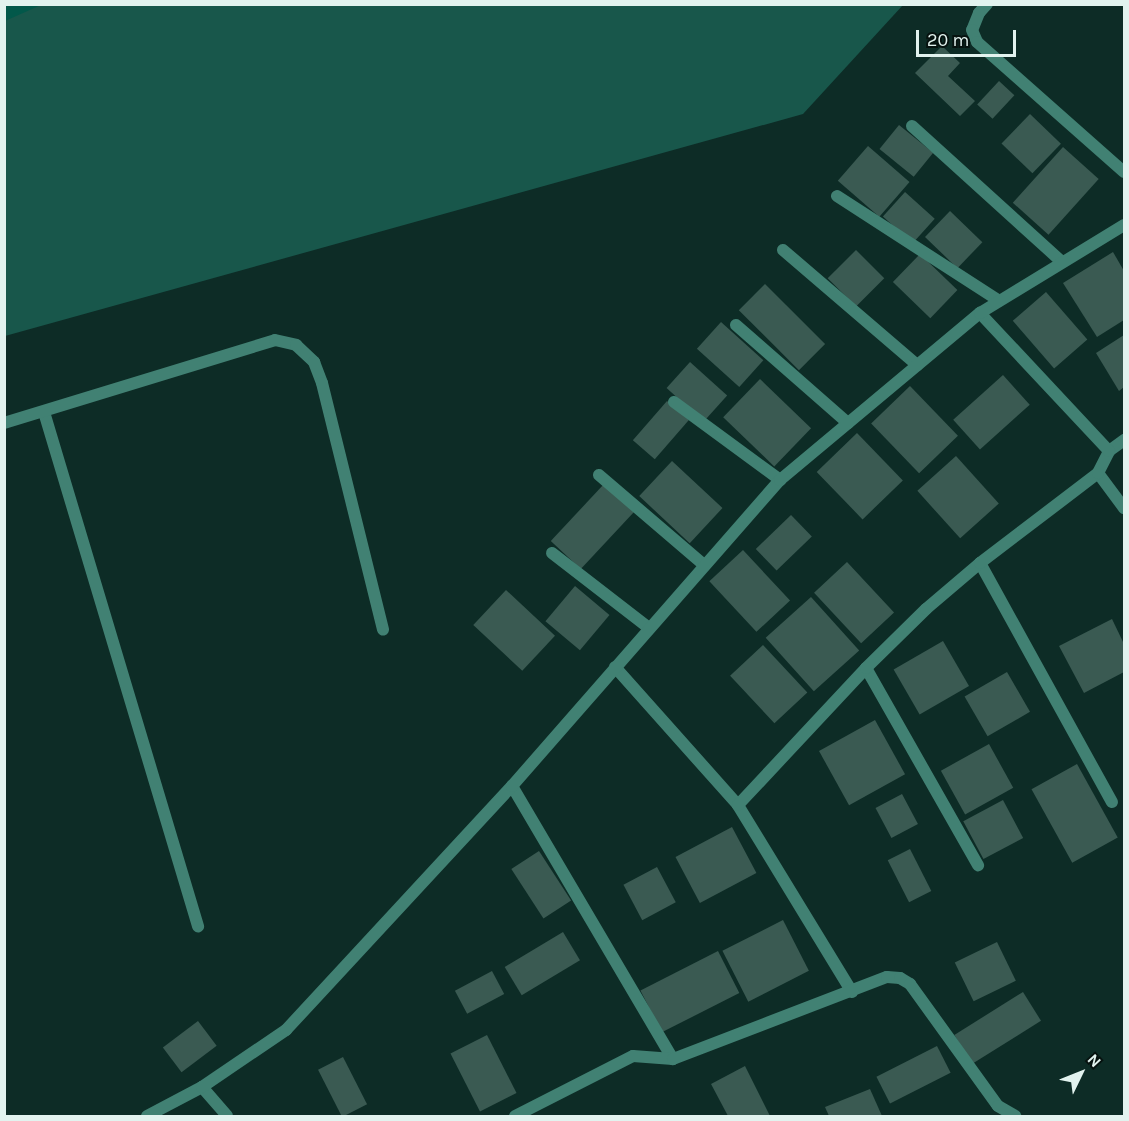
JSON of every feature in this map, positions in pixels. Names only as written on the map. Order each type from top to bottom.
[{"type":"street","points":[[987,4],[979,14],[972,30],[977,42],[1125,172]]},
{"type":"street","points":[[912,126],[1062,262]]},
{"type":"street","points":[[837,196],[999,301]]},
{"type":"street","points":[[147,1116],[202,1087],[286,1030],[512,786],[780,480],[980,313],[1125,225]]},
{"type":"street","points":[[783,250],[916,365]]},
{"type":"street","points":[[980,313],[1109,451]]},
{"type":"street","points":[[736,325],[848,423]]},
{"type":"street","points":[[4,423],[275,340],[296,345],[314,362],[322,383],[384,630]]},
{"type":"street","points":[[674,402],[780,480]]},
{"type":"street","points":[[44,412],[198,926]]},
{"type":"street","points":[[738,806],[866,668],[926,609],[980,563],[1098,473],[1109,451],[1125,440]]},
{"type":"street","points":[[1098,473],[1125,508]]},
{"type":"street","points":[[599,475],[704,565]]},
{"type":"street","points":[[552,553],[649,628]]},
{"type":"street","points":[[980,563],[1112,802]]},
{"type":"street","points":[[615,667],[738,806],[852,992]]},
{"type":"street","points":[[866,668],[978,865]]},
{"type":"street","points":[[512,786],[674,1059]]},
{"type":"street","points":[[515,1116],[633,1056],[674,1059],[887,977],[900,978],[910,984],[999,1111],[1015,1116]]},
{"type":"street","points":[[202,1087],[226,1116]]},
{"type":"green space","points":[[5,4],[41,4],[41,5],[5,21]]},
{"type":"green space","points":[[5,5],[903,5],[803,114],[5,336]]},
{"type":"building","points":[[942,46],[960,63],[948,76],[975,101],[960,116],[915,73]]},
{"type":"building","points":[[999,81],[1014,95],[993,119],[977,104]]},
{"type":"building","points":[[1030,114],[1061,144],[1032,173],[1002,143]]},
{"type":"building","points":[[899,125],[933,153],[914,177],[879,149]]},
{"type":"building","points":[[868,146],[910,182],[879,217],[838,181]]},
{"type":"building","points":[[1063,147],[1099,179],[1048,235],[1013,203]]},
{"type":"building","points":[[905,192],[935,219],[913,243],[883,217]]},
{"type":"building","points":[[950,211],[982,242],[957,268],[925,237]]},
{"type":"building","points":[[856,250],[884,278],[856,307],[828,278]]},
{"type":"building","points":[[1113,252],[1124,271],[1124,320],[1097,337],[1063,283]]},
{"type":"building","points":[[920,254],[957,290],[930,318],[893,282]]},
{"type":"building","points":[[765,284],[825,344],[799,370],[739,310]]},
{"type":"building","points":[[1046,292],[1087,340],[1054,368],[1013,321]]},
{"type":"building","points":[[721,322],[763,360],[739,387],[697,349]]},
{"type":"building","points":[[1124,335],[1124,387],[1119,391],[1096,353]]},
{"type":"building","points":[[690,362],[727,395],[704,421],[667,388]]},
{"type":"building","points":[[1003,375],[1030,405],[980,450],[953,420]]},
{"type":"building","points":[[760,379],[811,428],[774,466],[723,417]]},
{"type":"building","points":[[910,386],[958,436],[919,473],[871,424]]},
{"type":"building","points":[[667,401],[689,420],[655,459],[633,440]]},
{"type":"building","points":[[857,433],[903,480],[863,519],[817,472]]},
{"type":"building","points":[[956,456],[999,504],[960,538],[917,491]]},
{"type":"building","points":[[672,461],[722,508],[690,543],[639,496]]},
{"type":"building","points":[[604,484],[634,512],[581,569],[551,541]]},
{"type":"building","points":[[791,515],[812,537],[777,571],[756,549]]},
{"type":"building","points":[[743,550],[790,600],[756,632],[709,581]]},
{"type":"building","points":[[847,562],[894,612],[861,643],[814,593]]},
{"type":"building","points":[[575,586],[609,615],[580,650],[545,621]]},
{"type":"building","points":[[506,590],[555,636],[522,671],[473,625]]},
{"type":"building","points":[[811,597],[859,651],[814,691],[766,638]]},
{"type":"building","points":[[1112,619],[1124,644],[1124,672],[1084,693],[1059,646]]},
{"type":"building","points":[[943,641],[969,686],[920,715],[894,670]]},
{"type":"building","points":[[763,645],[807,693],[774,723],[730,676]]},
{"type":"building","points":[[1007,672],[1030,712],[988,736],[965,696]]},
{"type":"building","points":[[875,720],[905,774],[849,805],[819,751]]},
{"type":"building","points":[[989,744],[1013,788],[965,814],[941,771]]},
{"type":"building","points":[[1077,764],[1118,837],[1072,863],[1032,789]]},
{"type":"building","points":[[902,794],[918,824],[891,838],[876,808]]},
{"type":"building","points":[[1003,800],[1023,838],[983,859],[963,821]]},
{"type":"building","points":[[732,827],[756,873],[700,903],[675,857]]},
{"type":"building","points":[[910,849],[931,891],[909,902],[888,860]]},
{"type":"building","points":[[539,851],[571,900],[543,918],[511,869]]},
{"type":"building","points":[[657,867],[676,902],[642,920],[623,885]]},
{"type":"building","points":[[783,920],[809,971],[748,1002],[722,951]]},
{"type":"building","points":[[563,932],[580,960],[522,995],[505,967]]},
{"type":"building","points":[[997,942],[1016,981],[974,1001],[955,963]]},
{"type":"building","points":[[718,951],[739,993],[662,1032],[640,990]]},
{"type":"building","points":[[492,971],[504,994],[467,1014],[455,991]]},
{"type":"building","points":[[1023,992],[1041,1021],[972,1064],[954,1035]]},
{"type":"building","points":[[198,1021],[217,1046],[182,1072],[163,1047]]},
{"type":"building","points":[[487,1035],[517,1093],[480,1112],[450,1054]]},
{"type":"building","points":[[937,1046],[951,1073],[890,1104],[876,1077]]},
{"type":"building","points":[[343,1057],[367,1104],[342,1116],[318,1070]]},
{"type":"building","points":[[745,1066],[770,1116],[728,1116],[711,1084]]},
{"type":"building","points":[[870,1089],[882,1116],[829,1116],[825,1107]]}]
